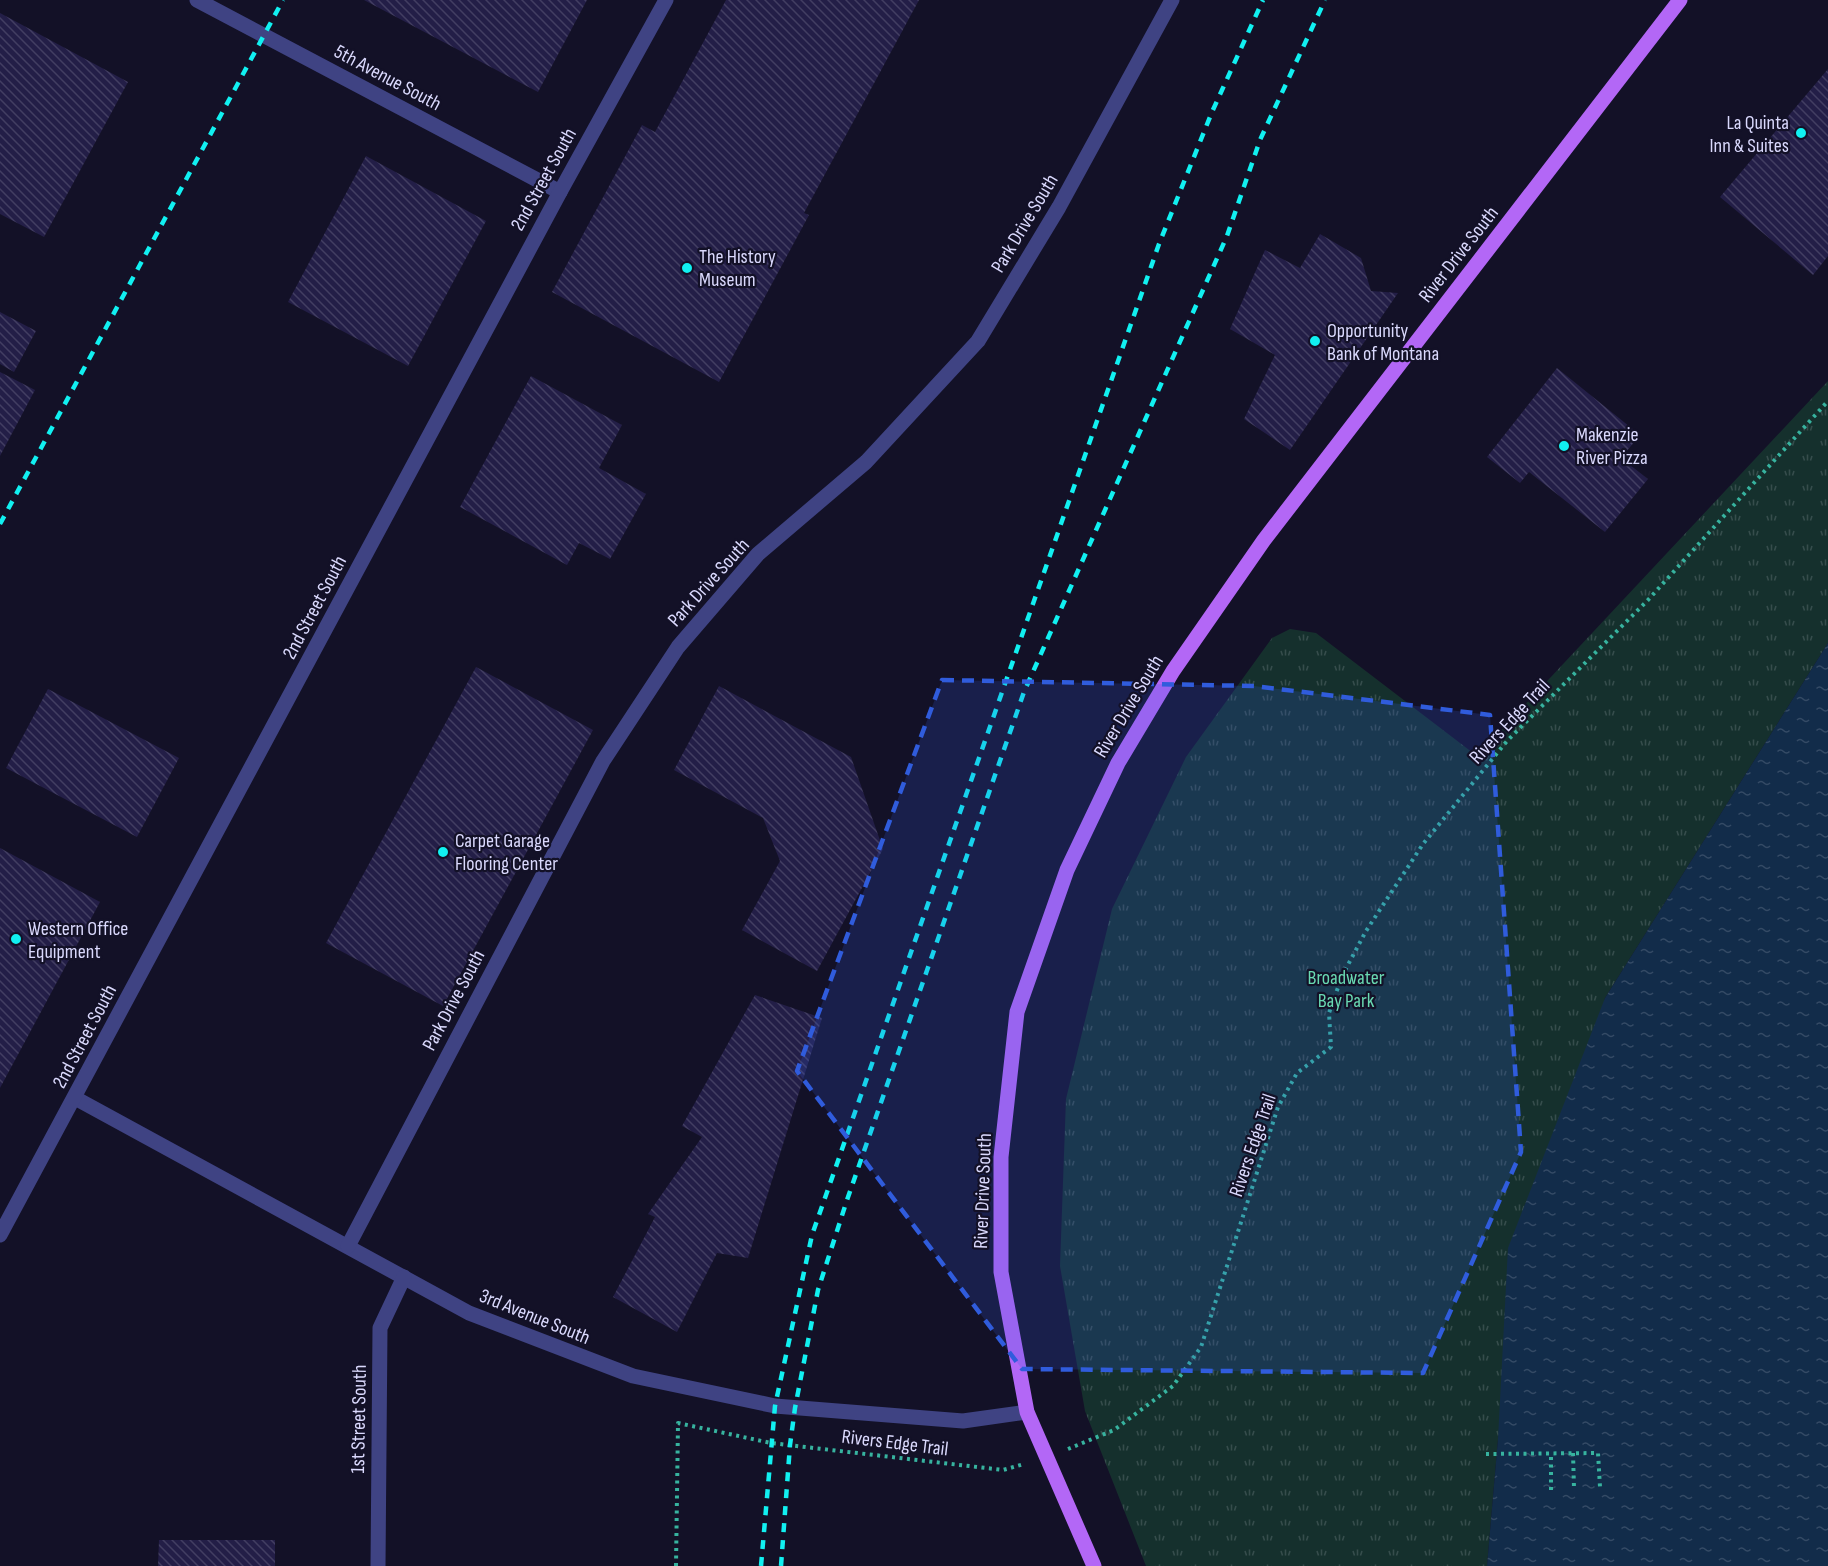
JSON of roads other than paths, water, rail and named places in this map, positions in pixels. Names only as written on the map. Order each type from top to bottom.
[{"type":"main road","name":"River Drive South","points":[[1094,1566],[1027,1412],[1001,1272],[1001,1157],[1017,1012],[1067,870],[1105,788],[1173,671],[1264,540],[1680,0]]},
{"type":"street","name":"5th Avenue South","points":[[197,0],[560,192]]},
{"type":"street","name":"2nd Street South","points":[[0,1235],[560,192],[666,0]]},
{"type":"street","name":"Park Drive South","points":[[348,1246],[603,761],[663,669],[678,647],[759,554],[866,462],[978,341],[1059,207],[1172,0]]},
{"type":"street","name":"3rd Avenue South","points":[[75,1098],[469,1313],[644,1379],[775,1406],[963,1420],[1027,1412]]},
{"type":"street","name":"1st Street South","points":[[378,1566],[380,1328],[404,1277]]},
{"type":"water","points":[[1828,643],[1828,1566],[1487,1566],[1498,1439],[1508,1248],[1605,998]]},
{"type":"railway","points":[[0,524],[283,0]]},
{"type":"railway","points":[[761,1566],[775,1406],[812,1235],[1159,244],[1212,112],[1263,0]]},
{"type":"railway","points":[[781,1566],[795,1408],[818,1290],[847,1200],[1024,692],[1227,236],[1260,140],[1325,0]]},
{"type":"place","name":"La Quinta Inn & Suites","points":[[1801,133]]},
{"type":"place","name":"The History Museum","points":[[687,268]]},
{"type":"place","name":"Opportunity Bank of Montana","points":[[1315,341]]},
{"type":"place","name":"Makenzie River Pizza","points":[[1564,446]]},
{"type":"place","name":"Carpet Garage Flooring Center","points":[[443,852]]},
{"type":"place","name":"Western Office Equipment","points":[[16,939]]},
{"type":"park label","name":"Broadwater Bay Park","points":[[1346,988]]}]
